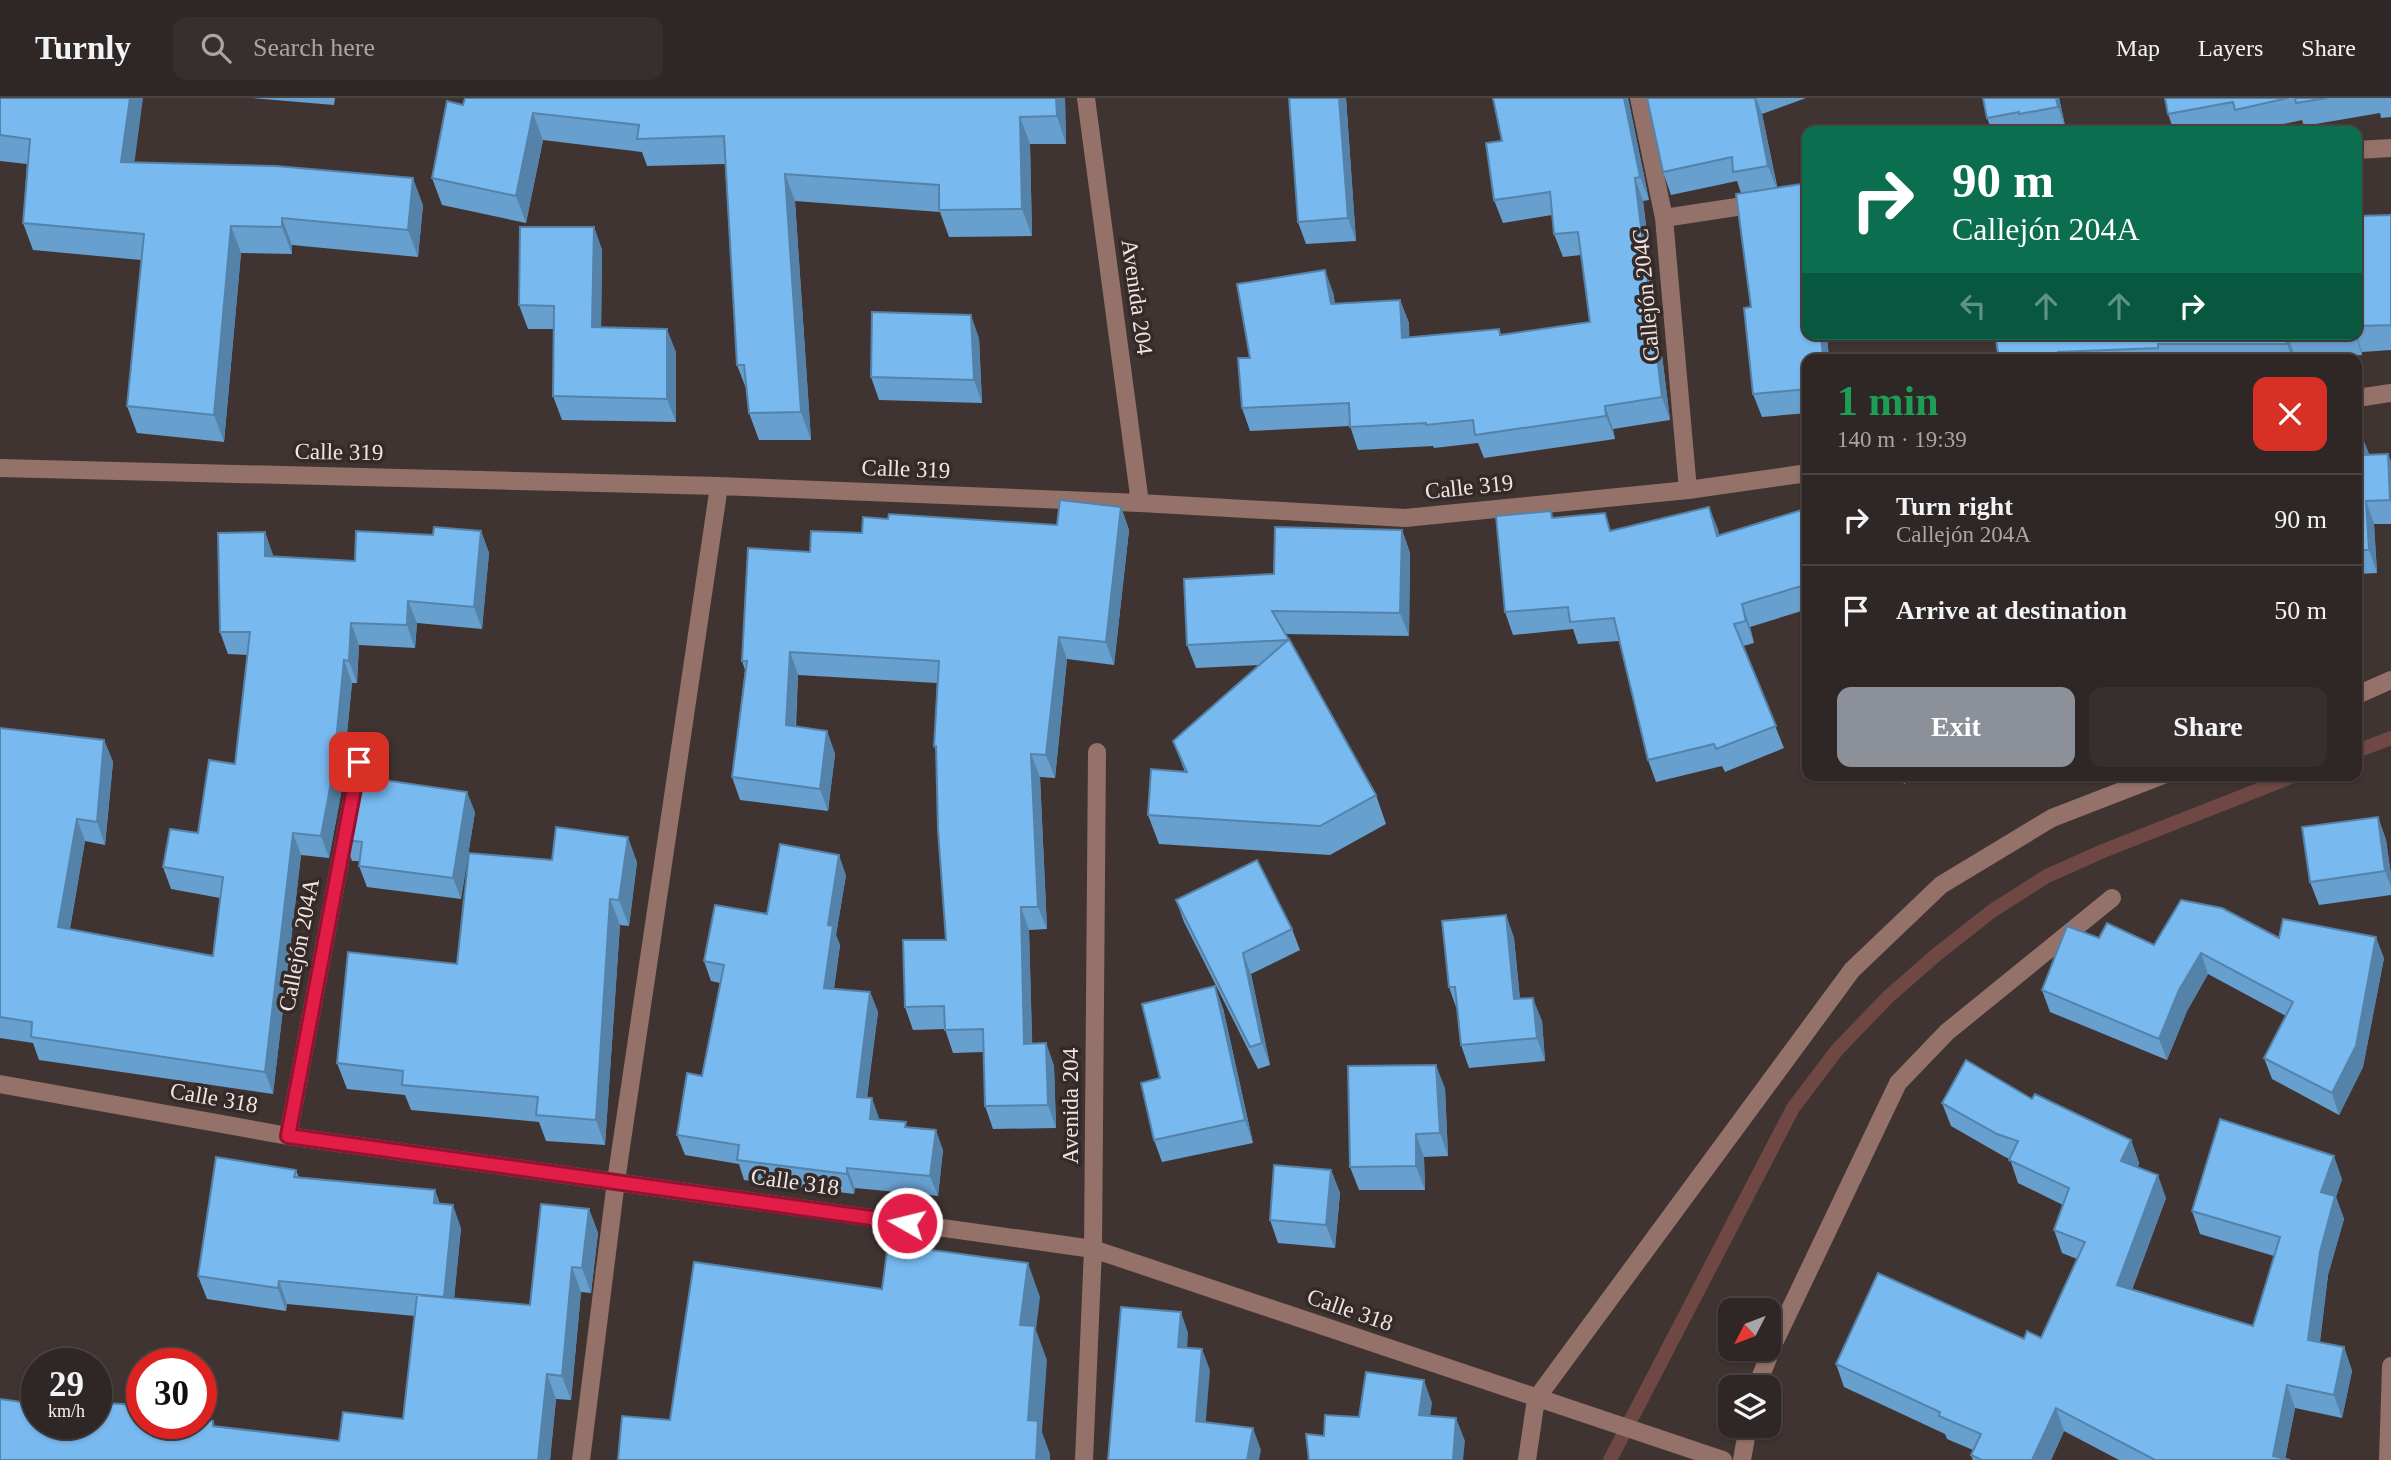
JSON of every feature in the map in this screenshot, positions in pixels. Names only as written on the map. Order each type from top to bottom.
[{"type":"street","name":"Avenida 204","points":[[1086,98],[1140,503]]},
{"type":"street","name":"Callejón 204C","points":[[1639,98],[1664,218],[1688,490]]},
{"type":"street","points":[[2362,150],[2391,148]]},
{"type":"street","points":[[1664,218],[1802,197]]},
{"type":"street","points":[[2362,397],[2391,393]]},
{"type":"street","name":"Calle 319","points":[[0,468],[719,486],[1140,503],[1405,518],[1688,490],[1802,474]]},
{"type":"street","points":[[581,1460],[615,1181],[719,486]]},
{"type":"street","points":[[2362,693],[2391,681]]},
{"type":"street","name":"Avenida 204","points":[[1084,1460],[1093,1249],[1097,752]]},
{"type":"street","name":"Callejón 204A","points":[[288,1136],[359,762]]},
{"type":"street","points":[[1527,1460],[1536,1399],[1852,970],[1941,885],[2052,818],[2148,781]]},
{"type":"street","points":[[1761,1375],[1781,1328],[1898,1083],[1947,1032],[2112,898]]},
{"type":"street","name":"Calle 318","points":[[0,1084],[288,1136],[1093,1249],[1721,1460]]},
{"type":"street","points":[[2388,1460],[2391,1366]]},
{"type":"street","points":[[1742,1460],[1746,1438]]},
{"type":"building","points":[[0,98],[130,98],[121,162],[276,166],[413,178],[408,230],[282,218],[282,227],[231,226],[214,415],[127,406],[144,234],[23,223],[30,139],[0,135]]},
{"type":"building","points":[[465,98],[1056,98],[1057,116],[1020,117],[1022,209],[939,210],[939,185],[785,174],[801,412],[749,413],[744,365],[737,365],[724,136],[637,139],[639,125],[533,113],[516,196],[432,178],[447,101],[463,105]]},
{"type":"building","points":[[1289,98],[1339,98],[1348,218],[1298,222]]},
{"type":"building","points":[[1493,98],[1624,98],[1640,177],[1635,178],[1662,397],[1605,406],[1606,416],[1475,435],[1473,420],[1426,425],[1350,427],[1349,403],[1242,408],[1238,358],[1250,358],[1237,284],[1325,270],[1331,304],[1400,300],[1402,338],[1499,329],[1500,335],[1590,322],[1578,232],[1554,234],[1550,192],[1494,200],[1486,143],[1502,141]]},
{"type":"building","points":[[1647,98],[1755,98],[1768,166],[1733,172],[1732,157],[1663,172]]},
{"type":"building","points":[[1983,98],[2056,98],[2058,107],[1987,118]]},
{"type":"building","points":[[2165,98],[2288,98],[2235,110],[2233,102],[2168,114]]},
{"type":"building","points":[[2295,98],[2327,98],[2296,103]]},
{"type":"building","points":[[1801,184],[1802,340],[1821,340],[1823,354],[1802,354],[1802,390],[1753,394],[1744,308],[1751,307],[1736,194]]},
{"type":"building","points":[[2391,215],[2391,325],[2362,326],[2362,216]]},
{"type":"building","points":[[520,227],[594,227],[592,327],[667,329],[667,399],[553,396],[554,306],[519,305]]},
{"type":"building","points":[[872,312],[971,315],[974,380],[871,377]]},
{"type":"building","points":[[1996,340],[2287,340],[2287,344],[2158,344],[2158,348],[2058,354],[1998,354]]},
{"type":"building","points":[[2362,444],[2363,455],[2388,454],[2390,500],[2366,501],[2369,550],[2362,550]]},
{"type":"building","points":[[1060,500],[1121,507],[1106,642],[1059,637],[1046,755],[1031,754],[1038,907],[1021,907],[1024,1044],[1046,1043],[1048,1105],[985,1106],[983,1029],[945,1030],[944,1006],[905,1007],[903,940],[946,940],[934,746],[939,661],[790,652],[786,725],[827,731],[820,789],[732,777],[747,661],[742,661],[748,548],[810,552],[811,531],[862,533],[863,517],[888,519],[889,514],[1057,525]]},
{"type":"building","points":[[1709,507],[1717,536],[1802,510],[1802,586],[1742,604],[1746,621],[1734,624],[1776,726],[1716,749],[1714,744],[1648,760],[1614,618],[1570,622],[1568,607],[1505,612],[1496,516],[1551,511],[1552,518],[1605,513],[1610,531]]},
{"type":"building","points":[[434,527],[481,531],[474,607],[408,601],[407,625],[351,623],[349,661],[344,660],[333,772],[321,836],[293,833],[265,1072],[31,1037],[32,1022],[0,1017],[0,728],[104,740],[97,822],[77,819],[58,927],[213,956],[223,877],[163,867],[170,829],[198,833],[209,760],[235,764],[250,632],[220,632],[218,533],[265,532],[265,556],[355,561],[356,531],[433,535]]},
{"type":"building","points":[[1275,527],[1402,530],[1400,613],[1272,611],[1289,640],[1187,645],[1184,579],[1274,574]]},
{"type":"building","points":[[1289,639],[1376,795],[1320,826],[1148,815],[1151,769],[1187,772],[1173,741]]},
{"type":"building","points":[[356,776],[467,792],[453,878],[359,866],[362,842],[344,840]]},
{"type":"building","points":[[2378,817],[2385,871],[2310,882],[2302,827]]},
{"type":"building","points":[[556,827],[628,837],[619,900],[610,899],[596,1120],[536,1115],[538,1097],[402,1085],[403,1071],[337,1063],[348,952],[457,964],[469,853],[552,860]]},
{"type":"building","points":[[780,844],[839,855],[828,925],[833,926],[824,988],[870,992],[857,1097],[872,1098],[870,1119],[906,1122],[905,1127],[936,1130],[930,1176],[847,1168],[847,1174],[737,1160],[739,1145],[677,1135],[687,1073],[702,1076],[724,965],[704,961],[715,905],[767,914]]},
{"type":"building","points":[[1257,860],[1292,929],[1243,953],[1262,1043],[1250,1047],[1176,900]]},
{"type":"building","points":[[2181,900],[2222,908],[2279,938],[2283,919],[2376,937],[2356,1046],[2332,1093],[2264,1058],[2293,1002],[2201,953],[2179,990],[2159,1039],[2042,990],[2067,926],[2099,938],[2107,923],[2154,945]]},
{"type":"building","points":[[1506,915],[1514,999],[1533,998],[1537,1038],[1461,1045],[1455,987],[1449,987],[1442,921]]},
{"type":"building","points":[[1215,986],[1245,1120],[1154,1140],[1141,1083],[1160,1078],[1142,1004]]},
{"type":"building","points":[[1966,1060],[2032,1099],[2035,1094],[2131,1140],[2121,1161],[2158,1175],[2117,1285],[2253,1326],[2280,1237],[2192,1211],[2220,1119],[2334,1156],[2321,1192],[2335,1196],[2320,1252],[2308,1340],[2344,1347],[2334,1395],[2287,1385],[2273,1456],[2290,1460],[2155,1460],[2056,1408],[2032,1460],[1982,1460],[1971,1455],[1981,1434],[1836,1364],[1878,1273],[2024,1339],[2027,1331],[2041,1338],[2085,1242],[2054,1230],[2069,1188],[2009,1160],[2018,1141],[1997,1134],[1942,1103]]},
{"type":"building","points":[[1436,1065],[1440,1133],[1416,1134],[1416,1166],[1350,1167],[1348,1066]]},
{"type":"building","points":[[216,1157],[296,1170],[294,1177],[435,1190],[434,1203],[453,1205],[444,1297],[279,1281],[278,1288],[198,1276]]},
{"type":"building","points":[[1274,1165],[1331,1170],[1326,1225],[1270,1220]]},
{"type":"building","points":[[541,1204],[589,1209],[582,1268],[572,1267],[562,1376],[547,1374],[538,1460],[0,1460],[0,1399],[21,1402],[21,1439],[112,1439],[112,1403],[126,1404],[126,1439],[217,1439],[217,1426],[339,1441],[343,1412],[403,1419],[417,1295],[530,1305]]},
{"type":"building","points":[[888,1244],[1028,1263],[1020,1325],[1035,1326],[1028,1420],[1038,1421],[1036,1460],[618,1460],[622,1416],[670,1420],[694,1262],[882,1289]]},
{"type":"building","points":[[1121,1307],[1181,1312],[1178,1347],[1202,1349],[1196,1421],[1253,1428],[1247,1460],[1108,1460]]},
{"type":"building","points":[[1366,1372],[1424,1380],[1419,1415],[1456,1418],[1453,1460],[1309,1460],[1306,1434],[1324,1436],[1325,1415],[1359,1417]]},
{"type":"waterway","points":[[2362,749],[2391,738]]},
{"type":"waterway","points":[[1610,1460],[1793,1108],[1837,1050],[1888,997],[1992,911],[2047,876],[2281,781]]},
{"type":"route","points":[[359,762],[288,1136],[907,1223]]}]
